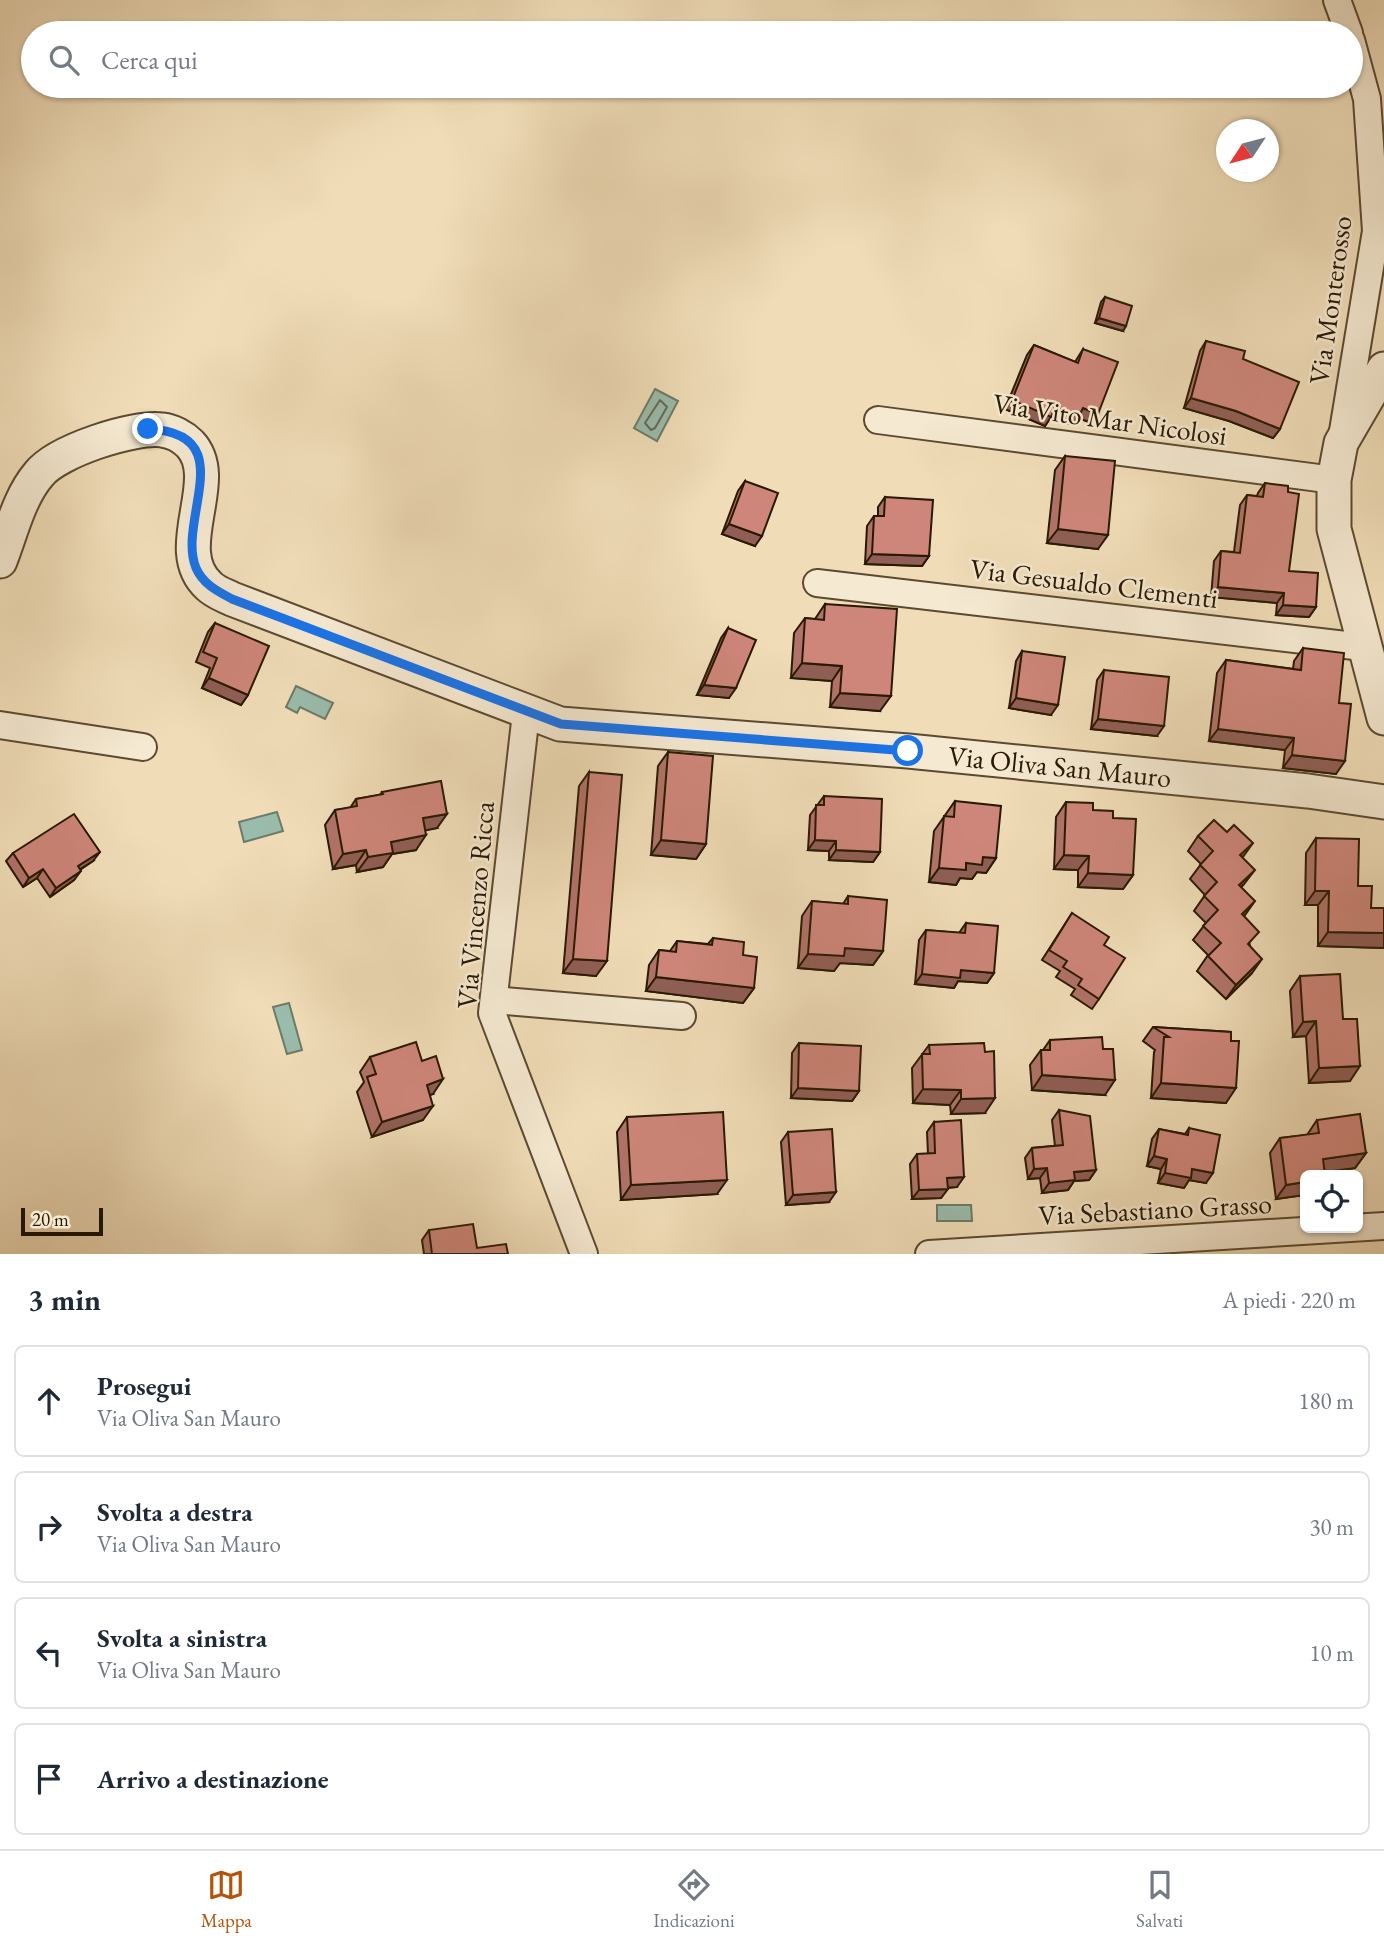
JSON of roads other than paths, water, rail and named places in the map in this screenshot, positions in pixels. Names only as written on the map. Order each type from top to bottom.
[{"type":"street","points":[[1337,0],[1345,21]]},
{"type":"street","name":"Via Monterosso","points":[[1341,443],[1376,231],[1367,99],[1363,84]]},
{"type":"street","points":[[1384,369],[1341,443],[1334,480],[1334,529],[1363,647],[1384,718]]},
{"type":"street","name":"Via Vito Mar Nicolosi","points":[[878,420],[1334,480]]},
{"type":"street","name":"Via Oliva San Mauro","points":[[0,561],[30,485],[41,471],[58,459],[86,446],[148,429],[165,430],[190,443],[197,454],[202,471],[193,549],[195,564],[210,587],[232,599],[526,713],[561,724],[908,751],[1308,791],[1384,802]]},
{"type":"street","name":"Via Gesualdo Clementi","points":[[817,583],[1363,647]]},
{"type":"street","name":"Via Vincenzo Ricca","points":[[526,713],[492,1013],[583,1254]]},
{"type":"street","points":[[0,726],[143,747]]},
{"type":"street","points":[[494,1000],[682,1016]]},
{"type":"street","name":"Via Sebastiano Grasso","points":[[929,1254],[1384,1226]]},
{"type":"water","points":[[655,389],[678,401],[657,441],[634,428]]},
{"type":"water","points":[[296,686],[333,703],[325,719],[300,707],[297,713],[286,707]]},
{"type":"water","points":[[277,812],[283,831],[244,842],[239,822]]},
{"type":"water","points":[[289,1003],[302,1050],[287,1054],[273,1007]]},
{"type":"water","points":[[937,1205],[971,1205],[972,1221],[937,1221]]}]
